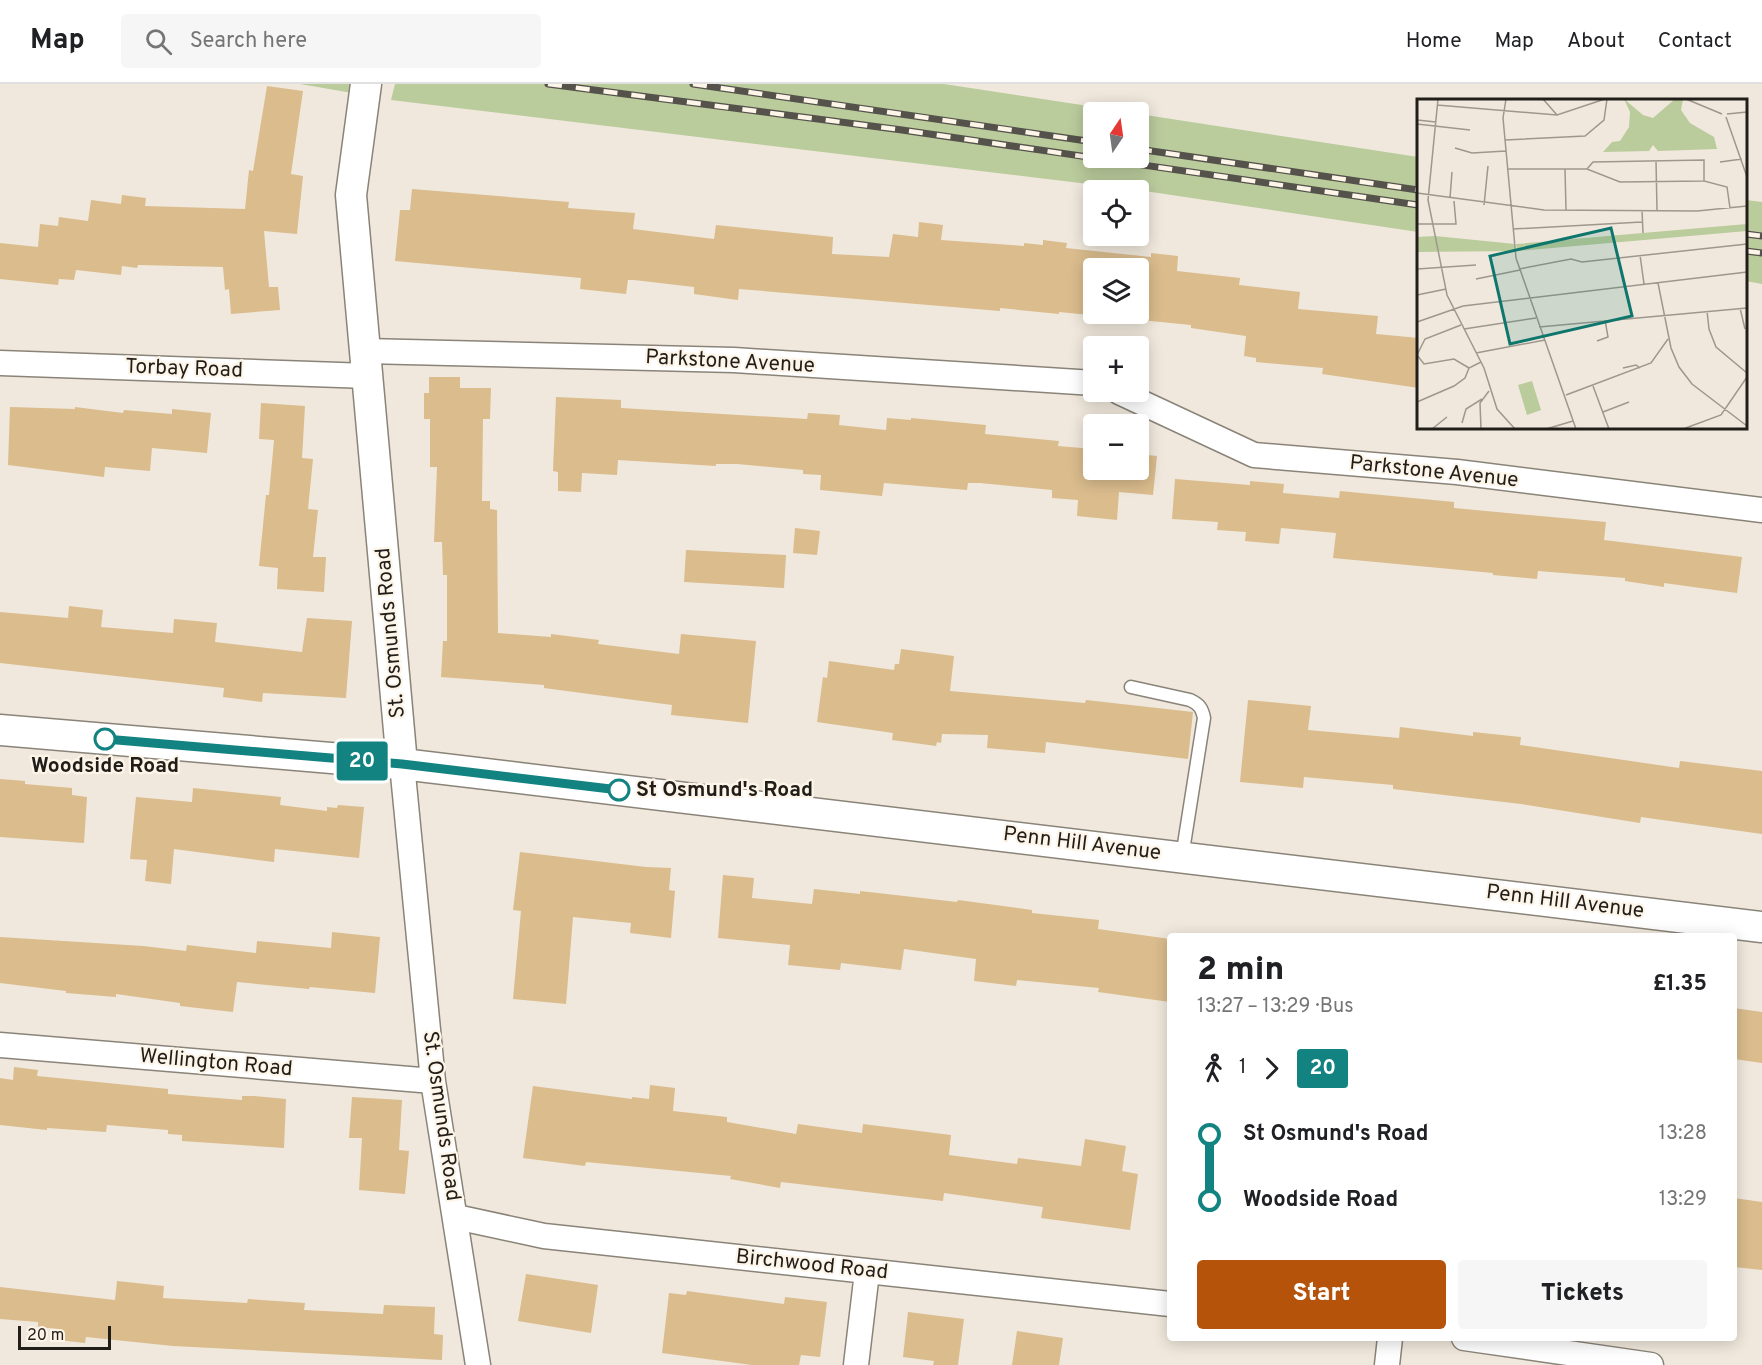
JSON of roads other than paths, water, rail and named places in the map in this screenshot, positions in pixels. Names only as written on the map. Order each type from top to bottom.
[{"type":"street","name":"St. Osmunds Road","points":[[366,84],[351,195],[433,1081],[478,1365]]},
{"type":"street","name":"Parkstone Avenue","points":[[366,364],[734,360],[1083,382]]},
{"type":"street","name":"Torbay Road","points":[[0,363],[366,364]]},
{"type":"street","name":"Parkstone Avenue","points":[[1140,402],[1254,455],[1457,472],[1762,510]]},
{"type":"street","points":[[0,730],[402,764]]},
{"type":"street","name":"Penn Hill Avenue","points":[[402,764],[1762,927]]},
{"type":"street","name":"Wellington Road","points":[[0,1045],[433,1081]]},
{"type":"street","name":"Birchwood Road","points":[[456,1217],[488,1226],[544,1236],[1167,1304]]},
{"type":"street","points":[[856,1365],[867,1272]]},
{"type":"street","points":[[1388,1365],[1390,1341]]},
{"type":"street","points":[[1485,1341],[1651,1365]]},
{"type":"lane","points":[[1131,687],[1190,700],[1202,709],[1204,718],[1182,856]]},
{"type":"railway","points":[[548,84],[902,130],[1417,205]]},
{"type":"railway","points":[[693,84],[1083,140]]},
{"type":"railway","points":[[1149,151],[1417,190]]},
{"type":"railway","points":[[1747,234],[1762,236]]},
{"type":"railway","points":[[1747,251],[1762,253]]},
{"type":"place","name":"Woodside Road","points":[[105,739]]},
{"type":"place","name":"St Osmund's Road","points":[[619,790]]}]
